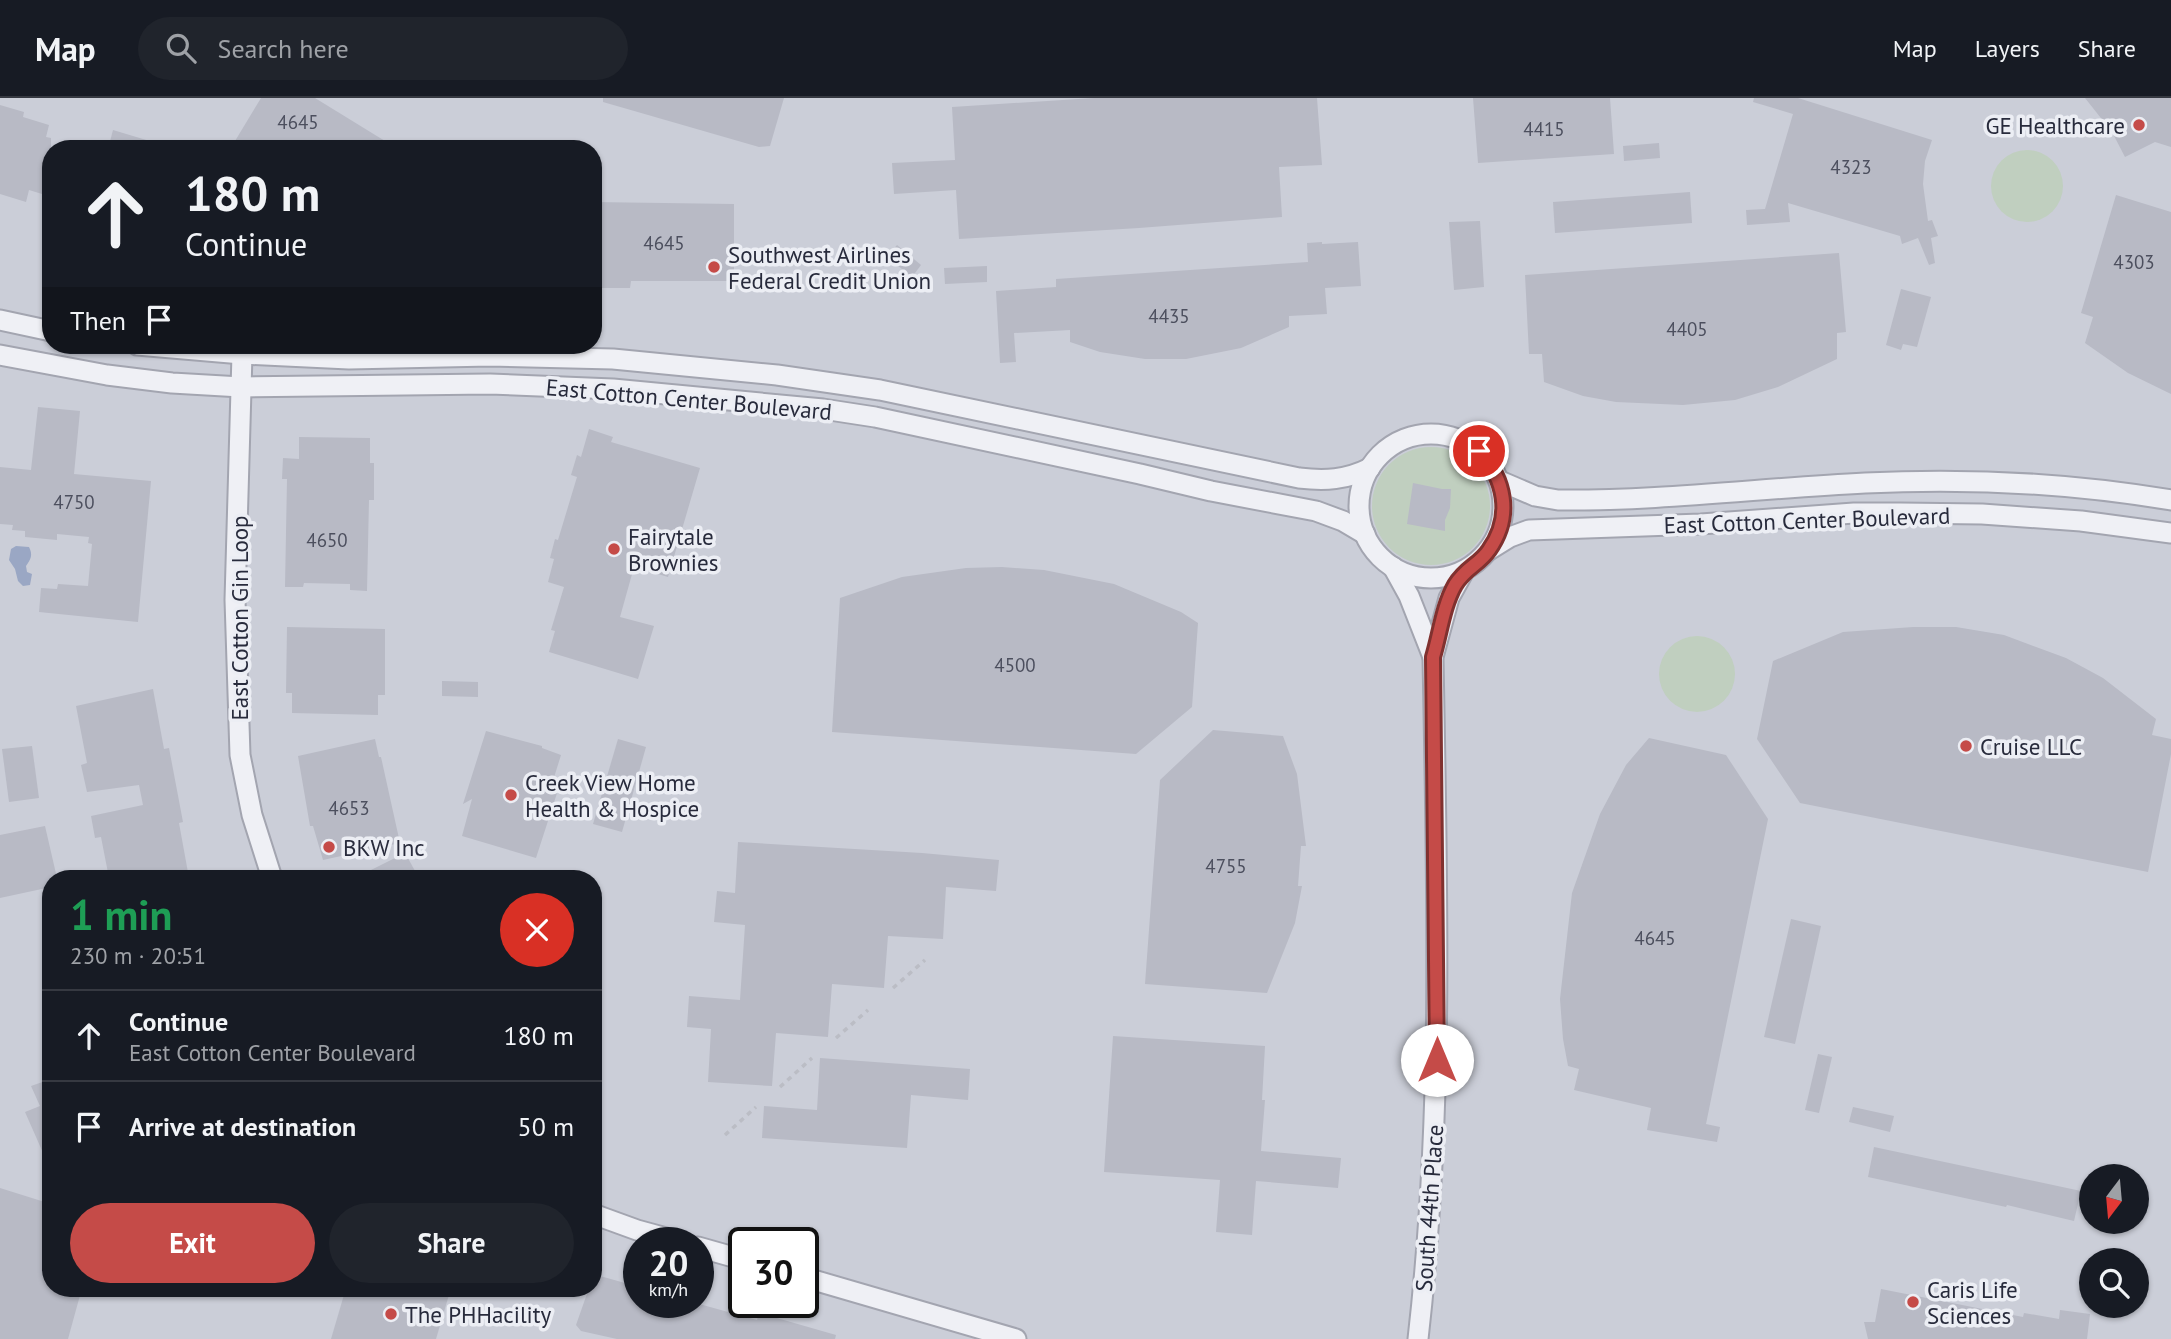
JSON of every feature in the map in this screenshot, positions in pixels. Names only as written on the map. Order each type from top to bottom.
[{"type":"street","points":[[0,320],[42,329]]},
{"type":"street","name":"East Cotton Gin Loop","points":[[242,354],[236,600],[240,755],[252,816],[269,870]]},
{"type":"street","name":"East Cotton Center Boulevard","points":[[242,354],[349,359],[490,356],[600,359],[777,375],[880,390],[1208,460],[1317,480],[1353,476],[1370,468]]},
{"type":"street","name":"East Cotton Center Boulevard","points":[[0,355],[107,375],[172,383],[242,387],[490,384],[613,389],[823,409],[1316,511],[1343,521],[1364,534]]},
{"type":"street","name":"East Cotton Center Boulevard","points":[[1423,434],[1456,438],[1479,451],[1491,464],[1500,481],[1503,495],[1501,528],[1489,550],[1478,562],[1464,571],[1446,577],[1432,578],[1406,573],[1393,567],[1377,554],[1364,534],[1360,517],[1359,499],[1370,468],[1383,452],[1396,443],[1423,434]]},
{"type":"street","points":[[1041,453],[1058,444],[1073,443],[1163,464],[1208,460]]},
{"type":"street","name":"East Cotton Center Boulevard","points":[[1500,481],[1535,496],[1558,500],[1698,495],[1866,483],[1987,481],[2091,489],[2171,500]]},
{"type":"street","name":"East Cotton Center Boulevard","points":[[1489,550],[1510,537],[1529,530],[1701,524],[1854,513],[1982,514],[2081,521],[2171,533]]},
{"type":"street","name":"South 44th Place","points":[[1393,567],[1409,596],[1433,657]]},
{"type":"street","name":"South 44th Place","points":[[1418,1339],[1431,1202],[1437,1060],[1433,657],[1449,597],[1464,571]]},
{"type":"street","points":[[602,1217],[629,1227]]},
{"type":"street","points":[[819,1282],[1016,1339]]},
{"type":"path","points":[[893,989],[925,960]]},
{"type":"path","points":[[836,1038],[868,1010]]},
{"type":"path","points":[[780,1087],[813,1058]]},
{"type":"path","points":[[724,1135],[756,1107]]},
{"type":"shaded area","points":[[0,98],[2171,98],[2171,1339],[0,1339]]},
{"type":"green space","points":[[2027,150],[2047,156],[2057,166],[2063,186],[2057,206],[2047,216],[2027,222],[2007,216],[1997,206],[1991,186],[1997,166],[2007,156]]},
{"type":"green space","points":[[1431,447],[1454,451],[1473,464],[1486,483],[1490,506],[1486,529],[1473,548],[1454,561],[1431,565],[1408,561],[1389,548],[1376,529],[1372,506],[1376,483],[1389,464],[1408,451]]},
{"type":"green space","points":[[1697,636],[1711,639],[1724,647],[1732,660],[1735,674],[1732,688],[1724,701],[1711,709],[1697,712],[1683,709],[1670,701],[1662,688],[1659,674],[1662,660],[1670,647],[1683,639]]},
{"type":"water","points":[[16,546],[29,547],[31,557],[26,566],[27,572],[32,574],[30,585],[23,586],[18,581],[9,560],[11,549]]},
{"type":"building","points":[[261,98],[315,98],[383,140],[236,140]]},
{"type":"building","points":[[603,98],[784,98],[770,146],[759,147],[603,102]]},
{"type":"building","points":[[1094,98],[1317,98],[1322,165],[1279,167],[1282,217],[1139,228],[959,239],[956,190],[894,194],[892,163],[955,160],[952,107]]},
{"type":"building","points":[[1473,98],[1610,98],[1614,154],[1478,163]]},
{"type":"building","points":[[1754,98],[1798,98],[1932,140],[1925,161],[1923,184],[1928,221],[1932,220],[1938,236],[1931,238],[1935,263],[1929,265],[1918,238],[1902,244],[1900,236],[1788,203],[1790,222],[1747,225],[1746,210],[1765,209],[1793,114],[1753,102]]},
{"type":"building","name":"GE Healthcare","points":[[2085,98],[2171,98],[2171,147],[2155,142],[2125,157],[2112,132]]},
{"type":"building","points":[[0,105],[24,112],[23,117],[49,125],[46,137],[51,140],[42,140],[42,194],[29,190],[26,202],[0,194]]},
{"type":"building","points":[[113,130],[146,140],[110,140]]},
{"type":"building","points":[[1659,143],[1660,158],[1624,161],[1623,146]]},
{"type":"building","points":[[1690,192],[1692,223],[1555,233],[1553,202]]},
{"type":"building","points":[[2116,195],[2171,212],[2171,394],[2128,373],[2085,343],[2093,317],[2081,313]]},
{"type":"building","points":[[602,202],[734,204],[734,281],[631,281],[630,288],[602,288]]},
{"type":"building","points":[[1480,221],[1484,287],[1454,290],[1449,222]]},
{"type":"building","points":[[1358,242],[1361,286],[1325,288],[1327,314],[1289,316],[1289,327],[1241,348],[1186,359],[1145,359],[1100,352],[1070,342],[1070,330],[1014,333],[1016,362],[1000,363],[996,291],[1056,287],[1056,279],[1308,262],[1307,243]]},
{"type":"building","points":[[897,245],[921,265],[912,277],[887,257]]},
{"type":"building","points":[[1839,253],[1846,332],[1837,333],[1837,359],[1778,387],[1735,400],[1683,405],[1616,402],[1583,396],[1544,382],[1542,354],[1529,354],[1525,275]]},
{"type":"building","points":[[987,266],[987,282],[945,284],[944,268]]},
{"type":"building","points":[[1901,289],[1931,297],[1917,347],[1903,344],[1901,350],[1886,345]]},
{"type":"building","points":[[38,407],[80,411],[74,474],[151,481],[138,622],[39,612],[41,588],[57,589],[58,584],[88,586],[92,544],[88,543],[89,537],[57,534],[57,540],[25,537],[25,531],[12,530],[13,525],[0,524],[0,467],[31,470]]},
{"type":"building","name":"Fairytale Brownies","points":[[589,429],[613,437],[611,442],[700,468],[668,577],[634,567],[620,617],[654,626],[638,679],[549,652],[555,631],[551,630],[564,587],[548,582],[554,559],[550,558],[577,477],[571,475],[577,455],[581,457]]},
{"type":"building","points":[[299,437],[370,438],[370,463],[374,463],[374,500],[369,500],[367,591],[350,590],[350,584],[304,583],[303,587],[285,587],[287,479],[282,479],[283,458],[299,459]]},
{"type":"building","points":[[1413,483],[1451,489],[1445,531],[1407,524]]},
{"type":"building","points":[[966,568],[1044,570],[1114,584],[1181,612],[1198,623],[1192,707],[1136,754],[832,732],[840,598],[902,577]]},
{"type":"building","points":[[287,627],[385,629],[385,695],[378,695],[378,715],[292,713],[292,693],[286,693]]},
{"type":"building","name":"Cruise LLC","points":[[1956,627],[2004,635],[2066,658],[2103,678],[2156,719],[2152,735],[2171,739],[2171,754],[2148,872],[1800,803],[1757,739],[1773,661],[1843,632]]},
{"type":"building","points":[[442,681],[478,682],[478,697],[442,696]]},
{"type":"building","points":[[153,689],[164,749],[169,748],[183,822],[179,823],[188,870],[107,870],[101,837],[95,838],[91,816],[143,805],[139,785],[87,792],[81,765],[87,763],[76,706]]},
{"type":"building","points":[[1213,730],[1283,736],[1297,774],[1306,846],[1301,846],[1298,886],[1302,886],[1295,923],[1267,993],[1145,984],[1160,780]]},
{"type":"building","name":"Creek View Home Health & Hospice","points":[[486,731],[542,746],[561,755],[551,787],[558,790],[536,858],[462,836],[472,799],[463,804]]},
{"type":"building","points":[[1649,738],[1726,755],[1768,819],[1706,1124],[1720,1127],[1717,1142],[1647,1130],[1651,1108],[1574,1090],[1579,1069],[1568,1066],[1563,1039],[1560,999],[1572,893],[1600,814],[1626,765]]},
{"type":"building","points":[[375,739],[400,843],[323,860],[313,826],[310,826],[298,756]]},
{"type":"building","points":[[618,739],[646,747],[622,832],[593,824]]},
{"type":"building","points":[[32,746],[39,798],[9,802],[2,749]]},
{"type":"building","points":[[45,826],[55,870],[42,870],[42,889],[0,898],[0,835]]},
{"type":"building","points":[[738,842],[999,860],[996,891],[946,887],[943,939],[888,936],[884,988],[832,984],[828,1037],[776,1033],[772,1086],[708,1082],[711,1029],[687,1027],[689,996],[740,1000],[745,925],[714,922],[717,891],[735,893]]},
{"type":"building","points":[[405,853],[415,870],[371,870]]},
{"type":"building","points":[[1791,919],[1821,926],[1795,1044],[1764,1037]]},
{"type":"building","points":[[1113,1036],[1265,1046],[1261,1151],[1341,1158],[1338,1188],[1256,1181],[1252,1235],[1216,1232],[1220,1180],[1104,1172]]},
{"type":"building","points":[[1818,1054],[1832,1057],[1819,1113],[1805,1110]]},
{"type":"building","points":[[820,1058],[970,1069],[968,1100],[911,1095],[907,1148],[762,1138],[764,1106],[817,1110]]},
{"type":"building","points":[[42,1082],[42,1151],[25,1112],[40,1106],[31,1086]]},
{"type":"building","points":[[1853,1107],[1894,1116],[1890,1132],[1849,1122]]},
{"type":"building","points":[[1874,1147],[2079,1191],[2079,1200],[2074,1221],[1868,1177]]},
{"type":"building","points":[[0,1188],[42,1201],[42,1297],[80,1297],[68,1339],[0,1339]]},
{"type":"building","points":[[602,1277],[623,1282],[623,1318],[714,1318],[714,1308],[728,1312],[728,1318],[776,1318],[836,1335],[835,1339],[617,1339],[581,1331],[576,1325],[586,1297],[602,1297]]},
{"type":"building","name":"Caris Life Sciences","points":[[1881,1289],[2023,1317],[2024,1313],[2059,1319],[2060,1310],[2079,1313],[2079,1318],[2090,1318],[2087,1339],[1868,1339],[1864,1322],[1875,1322]]},
{"type":"building","name":"The PHHacility","points":[[343,1297],[448,1297],[436,1339],[331,1339]]},
{"type":"place","name":"GE Healthcare","points":[[2139,125]]},
{"type":"place","name":"Southwest Airlines Federal Credit Union","points":[[714,267]]},
{"type":"place","name":"Fairytale Brownies","points":[[614,549]]},
{"type":"place","name":"Cruise LLC","points":[[1966,746]]},
{"type":"place","name":"Creek View Home Health & Hospice","points":[[511,795]]},
{"type":"place","name":"BKW Inc","points":[[329,847]]},
{"type":"place","name":"Caris Life Sciences","points":[[1913,1302]]},
{"type":"place","name":"The PHHacility","points":[[391,1314]]},
{"type":"route","points":[[1437,1060],[1433,657],[1448,601],[1455,586],[1464,571],[1478,562],[1489,550],[1501,528],[1503,495],[1500,481],[1491,464],[1479,451]]}]
